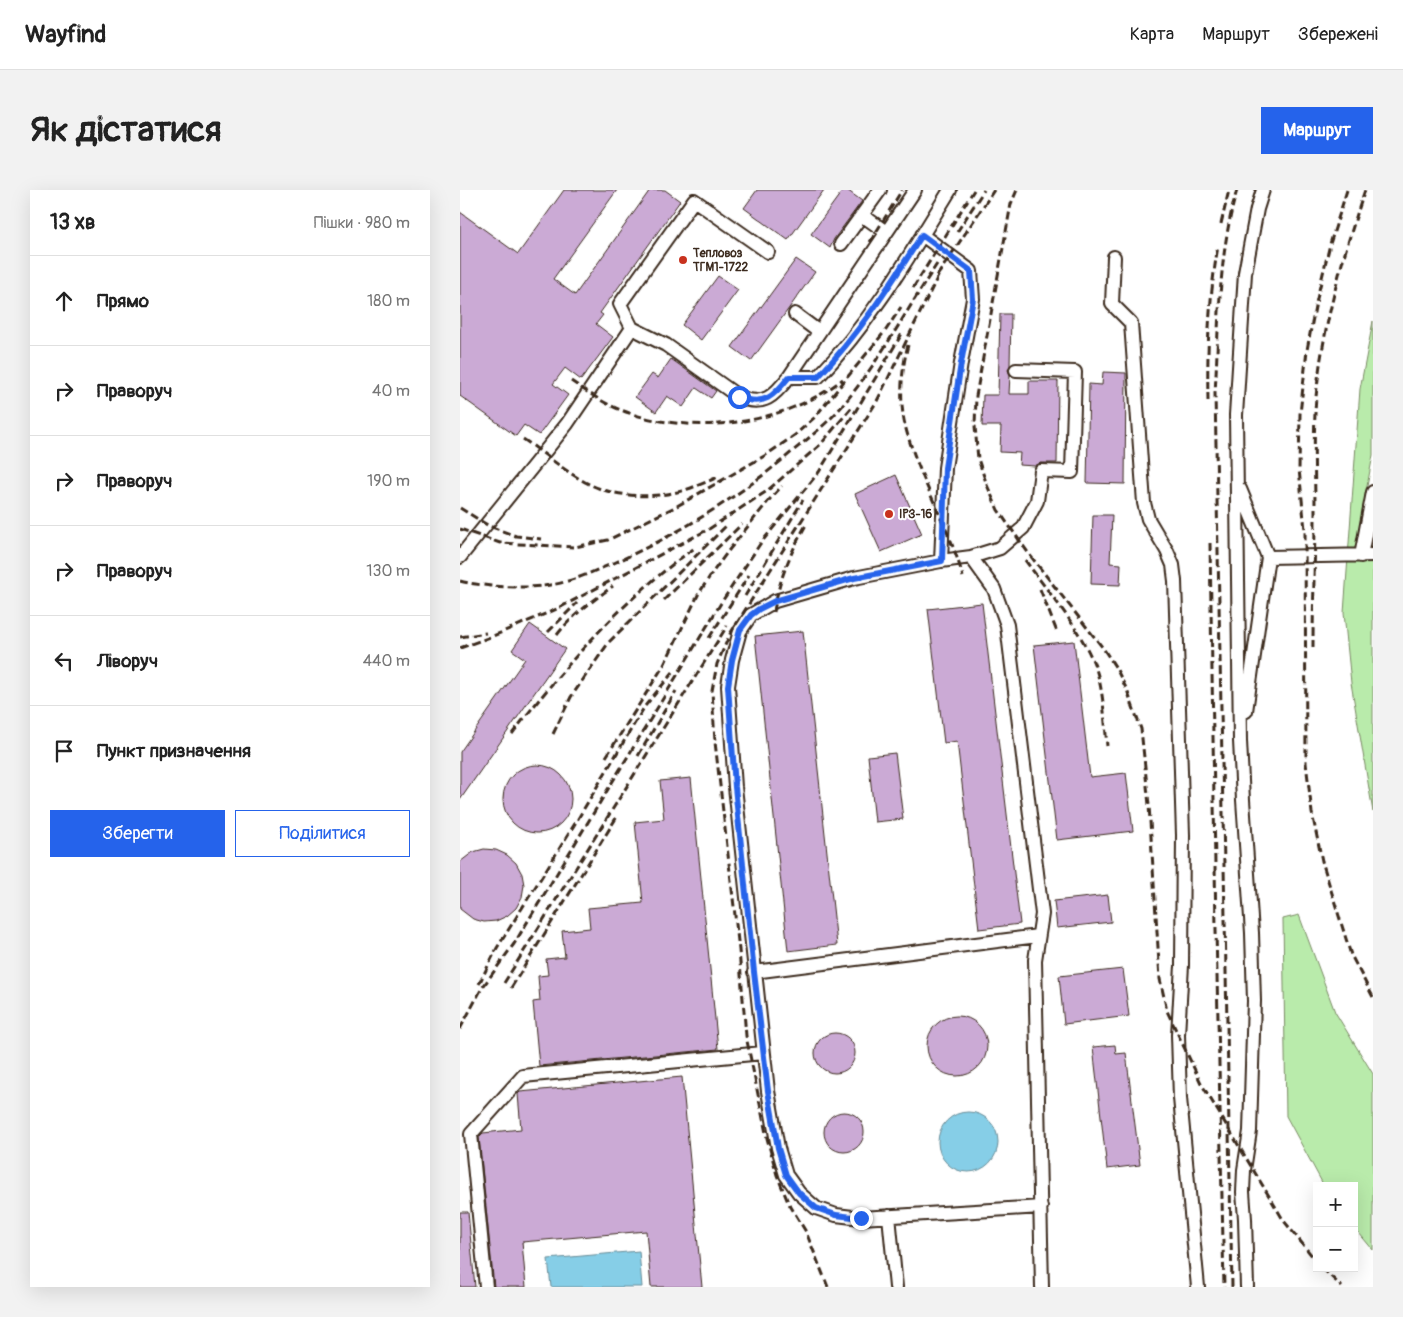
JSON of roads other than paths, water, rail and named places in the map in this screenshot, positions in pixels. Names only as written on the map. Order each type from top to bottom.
[{"type":"street","points":[[841,244],[880,190]]},
{"type":"street","points":[[768,252],[694,200],[620,304],[632,328],[666,345],[739,397],[749,401],[760,401],[770,398],[789,377],[915,190]]},
{"type":"street","points":[[789,377],[818,377],[841,353],[875,309],[950,190]]},
{"type":"street","points":[[1247,1287],[1243,1192],[1244,1170],[1250,1131],[1254,1001],[1252,933],[1242,800],[1240,741],[1236,415],[1245,273],[1257,209],[1263,190]]},
{"type":"street","points":[[862,215],[886,232]]},
{"type":"street","points":[[922,235],[971,271],[973,299],[945,468],[942,561]]},
{"type":"street","points":[[1114,257],[1112,304],[1131,323],[1144,503],[1148,519],[1173,564],[1175,580],[1183,835],[1182,965],[1178,1036],[1180,1098],[1198,1287]]},
{"type":"street","points":[[795,314],[819,332]]},
{"type":"street","points":[[460,557],[566,424],[632,328]]},
{"type":"street","points":[[1016,370],[1075,372],[1072,472],[1040,471],[1037,501],[1023,528],[1000,548],[971,558],[942,561],[854,578],[775,601],[751,615],[740,630],[732,660],[728,686],[735,787],[763,1053],[778,1148],[786,1175],[799,1193],[816,1208],[836,1215],[861,1218],[1041,1206]]},
{"type":"street","points":[[1237,481],[1268,557],[1240,741]]},
{"type":"street","points":[[1268,557],[1367,556],[1373,492]]},
{"type":"street","points":[[971,558],[994,589],[1007,625],[1042,914],[1035,960],[1042,1287]]},
{"type":"street","points":[[754,972],[1038,936]]},
{"type":"street","points":[[486,1287],[471,1134],[523,1076],[763,1053]]},
{"type":"street","points":[[889,1216],[896,1287]]},
{"type":"water","points":[[962,1112],[974,1112],[985,1117],[993,1125],[998,1136],[996,1154],[985,1167],[974,1172],[962,1172],[951,1167],[943,1159],[938,1148],[938,1136],[943,1125],[951,1117]]},
{"type":"water","points":[[639,1251],[642,1287],[551,1287],[548,1259]]},
{"type":"railway","points":[[870,242],[902,190]]},
{"type":"railway","points":[[913,288],[974,190]]},
{"type":"railway","points":[[957,232],[984,190]]},
{"type":"railway","points":[[937,276],[994,190]]},
{"type":"railway","points":[[1017,190],[1011,204],[976,396],[975,426],[978,459],[998,510],[1029,554],[1103,648],[1127,690],[1141,729],[1149,805],[1160,979],[1167,1011],[1201,1083],[1284,1221],[1313,1257]]},
{"type":"railway","points":[[1221,224],[1229,190]]},
{"type":"railway","points":[[1232,1287],[1215,393],[1223,265],[1226,240],[1237,190]]},
{"type":"railway","points":[[1347,190],[1330,244],[1315,307],[1307,350],[1300,414],[1299,469],[1305,530],[1306,763],[1312,813],[1322,861],[1351,955],[1373,997]]},
{"type":"railway","points":[[1313,648],[1314,440],[1319,370],[1334,292],[1365,190]]},
{"type":"railway","points":[[1208,401],[1209,324],[1218,246]]},
{"type":"railway","points":[[460,581],[480,585],[517,587],[558,584],[591,573],[638,552],[685,527],[730,499],[819,430],[837,412],[856,389],[880,354],[937,264]]},
{"type":"railway","points":[[828,1287],[806,1232],[788,1202],[777,1175],[767,1138],[746,1036],[739,950],[715,742],[712,691],[717,664],[730,634],[877,401],[941,270]]},
{"type":"railway","points":[[460,529],[500,543],[575,547],[608,540],[677,506],[766,455],[795,435],[814,418],[886,330],[901,307]]},
{"type":"railway","points":[[460,1029],[482,988],[514,944],[721,603],[760,544],[819,472],[903,332]]},
{"type":"railway","points":[[908,345],[902,387],[902,409],[906,429],[919,467],[950,540],[963,577]]},
{"type":"railway","points":[[571,381],[601,401],[621,410],[648,418],[676,423],[706,424],[736,422],[765,417],[819,395],[843,379]]},
{"type":"railway","points":[[460,648],[557,609],[709,529],[767,491],[821,444],[852,407]]},
{"type":"railway","points":[[523,439],[587,483],[610,492],[635,496],[661,495],[689,488],[720,476]]},
{"type":"railway","points":[[606,757],[664,665],[698,595],[712,573],[782,486]]},
{"type":"railway","points":[[745,596],[803,500]]},
{"type":"railway","points":[[460,508],[489,526],[516,536],[541,539]]},
{"type":"railway","points":[[664,600],[742,524]]},
{"type":"railway","points":[[553,734],[571,697],[609,642],[727,525]]},
{"type":"railway","points":[[774,612],[786,567],[806,525]]},
{"type":"railway","points":[[1210,543],[1224,1287]]},
{"type":"railway","points":[[512,734],[597,633],[645,588],[696,547]]},
{"type":"railway","points":[[1025,560],[1070,620],[1092,659],[1101,690],[1107,746]]},
{"type":"railway","points":[[709,638],[749,575]]},
{"type":"railway","points":[[557,635],[576,615],[613,586]]},
{"type":"railway","points":[[1040,589],[1057,632]]},
{"type":"railway","points":[[548,632],[577,603]]},
{"type":"railway","points":[[504,983],[727,626]]},
{"type":"railway","points":[[460,637],[486,633]]},
{"type":"railway","points":[[479,984],[497,948],[576,822],[645,706],[674,671]]},
{"type":"railway","points":[[638,756],[676,691]]},
{"type":"railway","points":[[511,988],[618,815]]},
{"type":"railway","points":[[1326,1272],[1342,1287]]},
{"type":"place","name":"Тепловоз ТГМ1-1722","points":[[683,260]]},
{"type":"place","name":"ІРЗ-16","points":[[889,514]]}]
